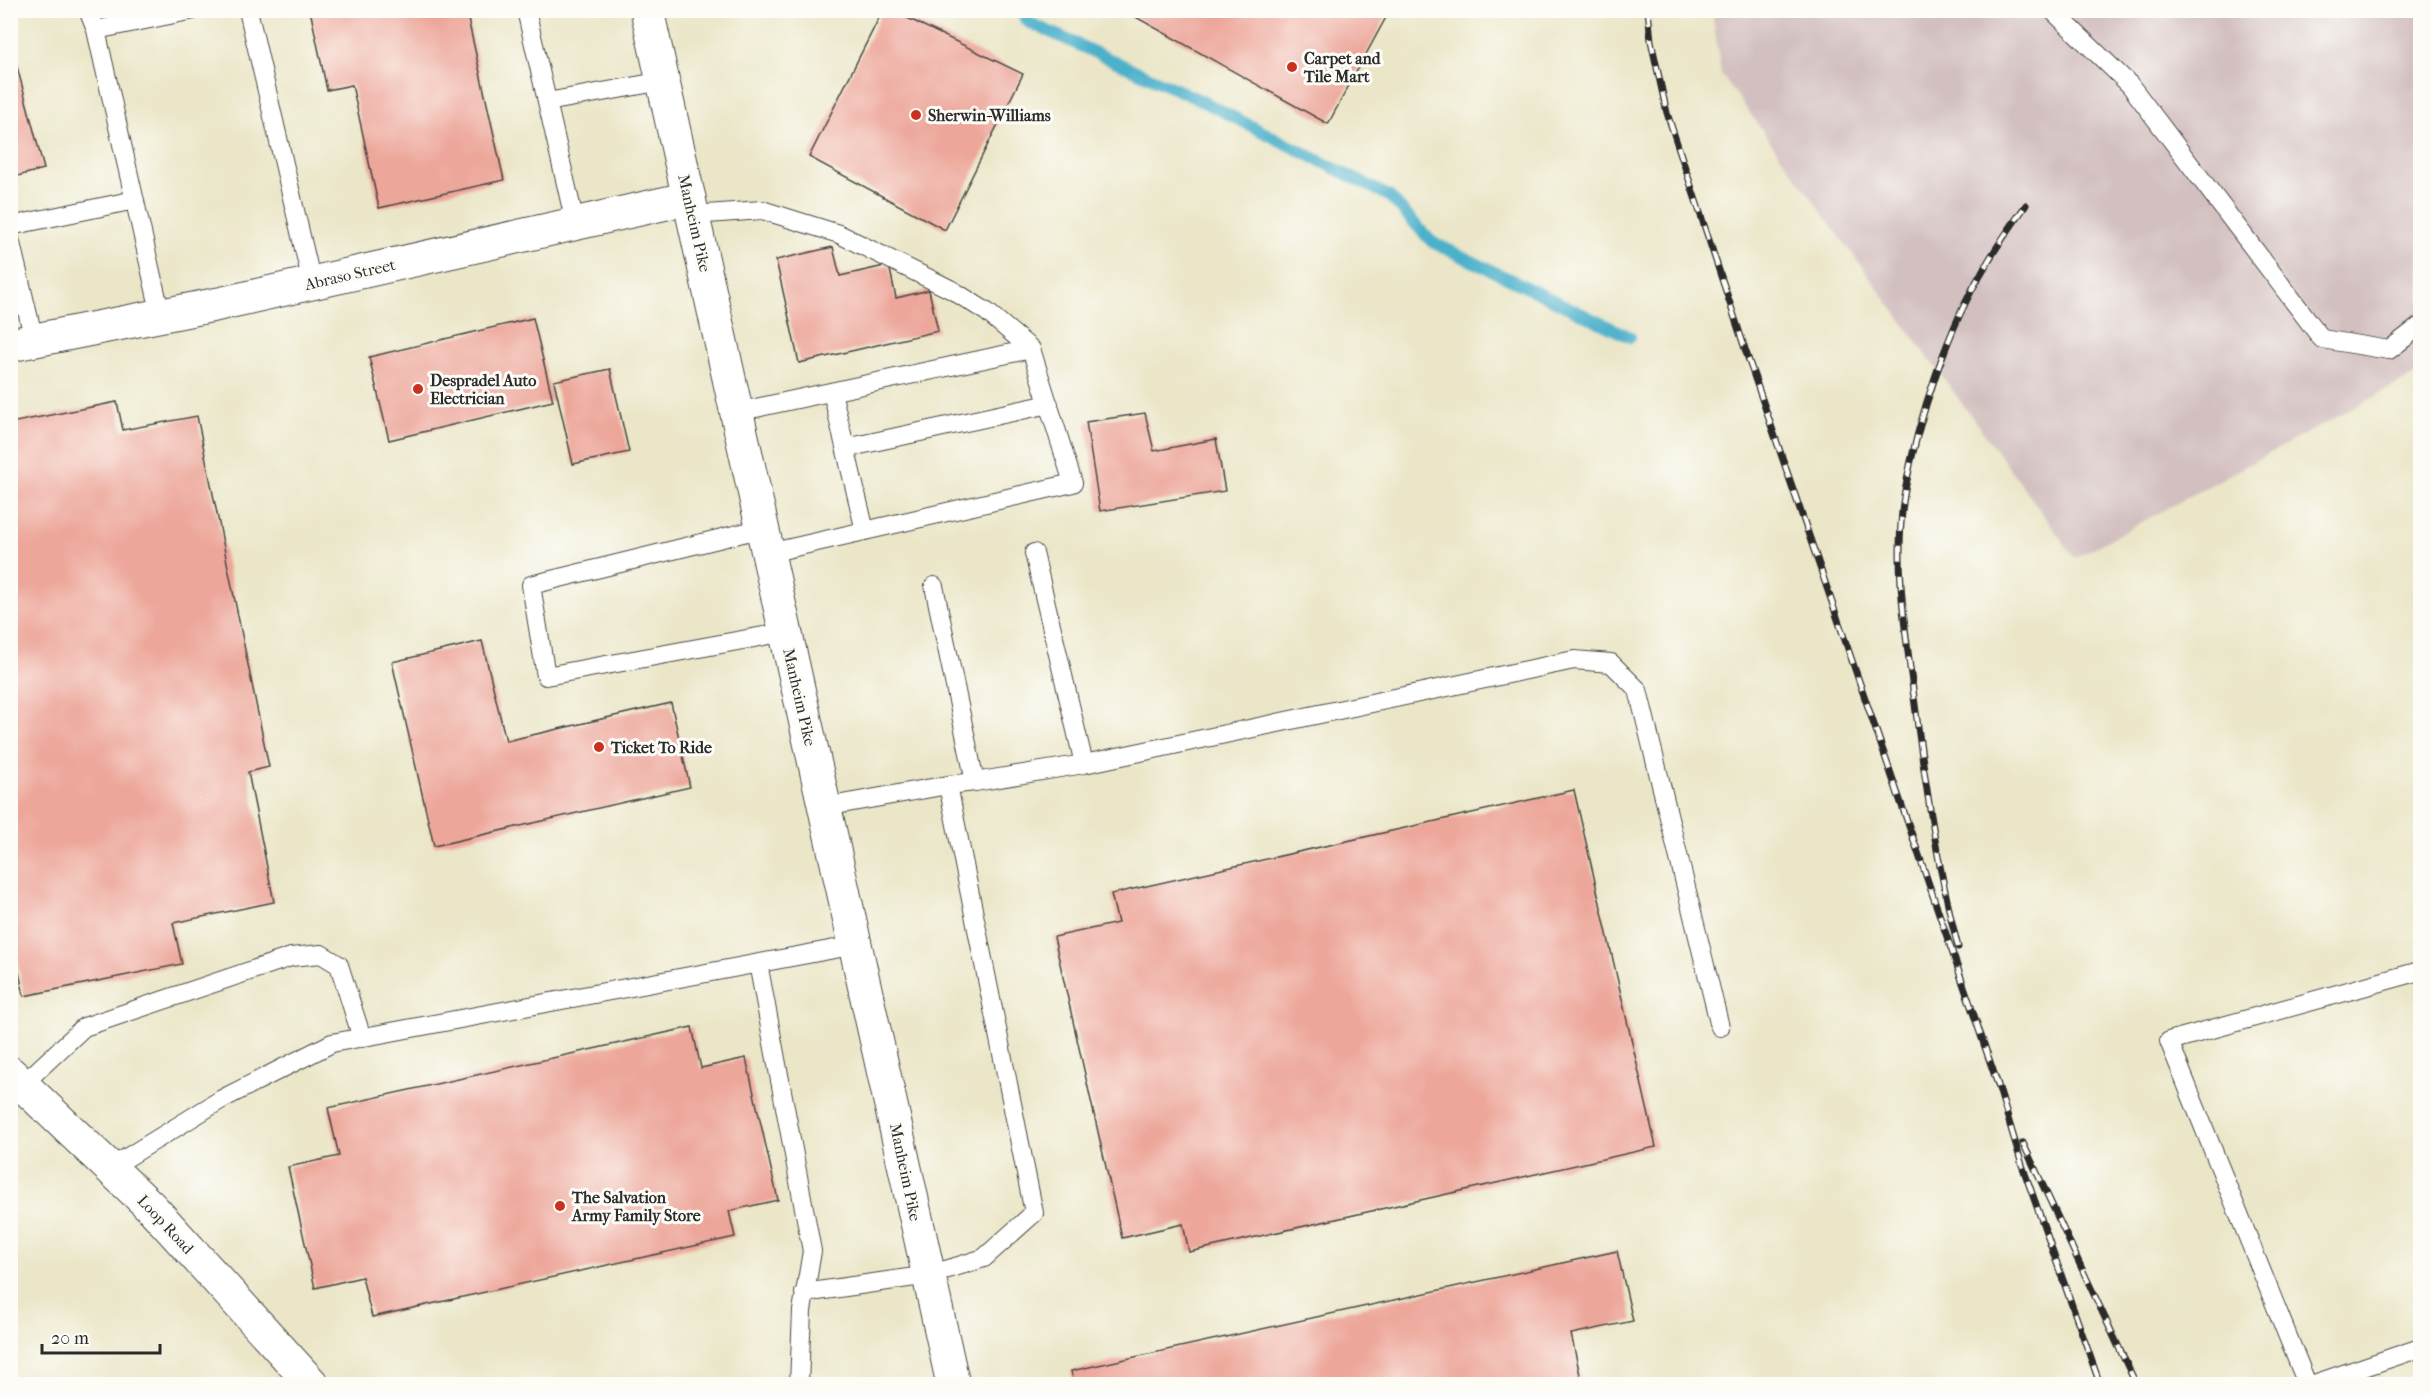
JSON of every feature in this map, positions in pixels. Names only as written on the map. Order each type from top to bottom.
[{"type":"main road","name":"Manheim Pike","points":[[647,10],[953,1384]]},
{"type":"main road","name":"Abraso Street","points":[[22,343],[161,316],[575,224],[691,206]]},
{"type":"main road","name":"Loop Road","points":[[16,1078],[152,1208],[312,1384]]},
{"type":"lane","points":[[88,10],[96,30],[161,316]]},
{"type":"lane","points":[[96,30],[194,10]]},
{"type":"lane","points":[[248,10],[312,282]]},
{"type":"lane","points":[[526,10],[575,224]]},
{"type":"lane","points":[[2052,10],[2130,85],[2322,339],[2389,350],[2421,326]]},
{"type":"lane","points":[[548,102],[663,81]]},
{"type":"lane","points":[[10,226],[135,200]]},
{"type":"lane","points":[[691,206],[762,210],[838,234],[952,290],[987,312],[1032,349],[1073,483],[865,531],[766,541],[531,585],[546,676],[786,632]]},
{"type":"lane","points":[[10,239],[22,343]]},
{"type":"lane","points":[[737,412],[1032,349]]},
{"type":"lane","points":[[832,392],[865,531]]},
{"type":"lane","points":[[846,448],[1048,405]]},
{"type":"lane","points":[[1034,552],[1084,764]]},
{"type":"lane","points":[[934,586],[975,782]]},
{"type":"lane","points":[[825,807],[1084,764],[1574,660],[1611,663],[1638,690],[1720,1027]]},
{"type":"lane","points":[[804,1293],[929,1275],[984,1258],[1034,1213],[948,785]]},
{"type":"lane","points":[[110,1168],[222,1099],[332,1044],[856,945]]},
{"type":"lane","points":[[16,1078],[84,1027],[291,957],[321,954],[339,965],[362,1038]]},
{"type":"lane","points":[[758,963],[812,1251],[802,1311],[799,1384]]},
{"type":"lane","points":[[2307,1384],[2169,1041],[2421,971]]},
{"type":"lane","points":[[2314,1384],[2421,1348]]},
{"type":"shaded area","points":[[1712,11],[2420,11],[2420,372],[2075,558],[1721,74]]},
{"type":"building","points":[[310,10],[466,10],[504,180],[379,208],[352,85],[327,90]]},
{"type":"building","name":"Sherwin-Williams","points":[[883,10],[891,10],[1023,74],[945,230],[809,157]]},
{"type":"building","name":"Carpet and Tile Mart","points":[[1123,10],[1390,10],[1328,124]]},
{"type":"building","points":[[10,40],[44,169],[10,178]]},
{"type":"building","points":[[833,247],[840,276],[889,265],[896,298],[929,290],[938,331],[799,363],[776,260]]},
{"type":"building","points":[[533,318],[553,401],[389,440],[369,357]]},
{"type":"building","points":[[610,369],[629,452],[573,464],[554,381]]},
{"type":"building","points":[[117,402],[123,430],[197,416],[269,767],[248,772],[274,902],[173,923],[182,964],[24,996],[13,944],[10,945],[10,423]]},
{"type":"building","points":[[1145,413],[1154,451],[1216,439],[1225,491],[1100,511],[1086,422]]},
{"type":"building","points":[[482,641],[506,741],[671,703],[690,787],[434,846],[392,662]]},
{"type":"building","points":[[1574,790],[1656,1147],[1189,1252],[1183,1224],[1122,1238],[1054,937],[1118,923],[1111,894]]},
{"type":"building","points":[[692,1027],[701,1068],[746,1058],[778,1200],[729,1211],[735,1237],[372,1317],[362,1277],[315,1288],[288,1167],[339,1156],[328,1108]]},
{"type":"building","points":[[1617,1251],[1633,1321],[1571,1334],[1582,1384],[1074,1384],[1071,1371]]},
{"type":"waterway","points":[[1020,10],[1028,22],[1202,101],[1389,196],[1432,242],[1630,337]]},
{"type":"railway","points":[[1648,10],[1651,41],[1667,113],[1750,364],[1998,1085],[2022,1165],[2100,1384]]},
{"type":"railway","points":[[1958,947],[1932,823],[1907,646],[1900,567],[1902,516],[1905,490],[1918,434],[1947,345],[1959,316],[1986,265],[2026,205]]},
{"type":"railway","points":[[2023,1143],[2136,1384]]},
{"type":"place","name":"Carpet and Tile Mart","points":[[1292,67]]},
{"type":"place","name":"Sherwin-Williams","points":[[916,115]]},
{"type":"place","name":"Despradel Auto Electrician","points":[[418,389]]},
{"type":"place","name":"Ticket To Ride","points":[[599,747]]},
{"type":"place","name":"The Salvation Army Family Store","points":[[560,1206]]}]
